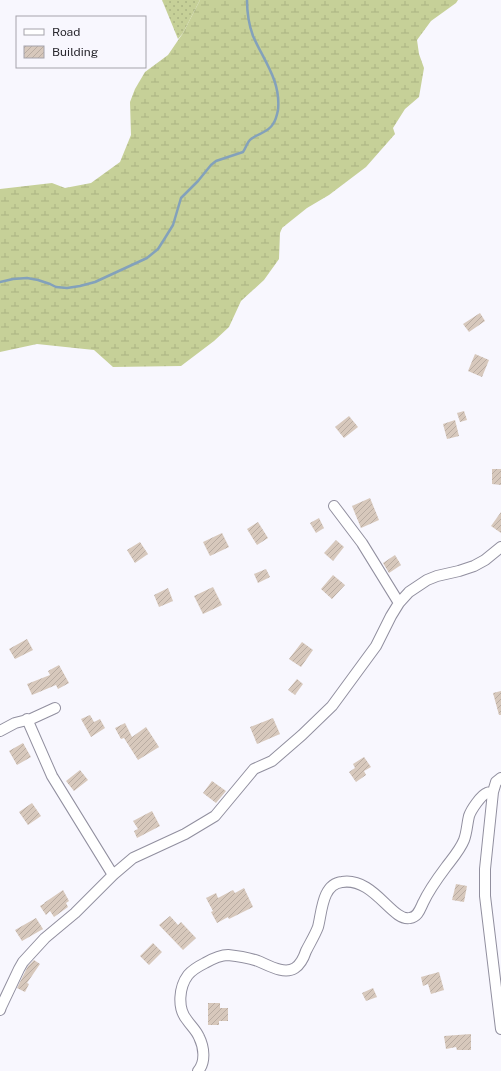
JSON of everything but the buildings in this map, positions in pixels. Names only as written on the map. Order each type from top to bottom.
[{"type":"street","points":[[334,506],[362,543],[399,603]]},
{"type":"street","points":[[0,1008],[23,962],[45,938],[75,913],[113,875],[133,858],[185,834],[215,816],[254,769],[272,761],[332,706],[376,646],[391,616],[399,603],[409,592],[426,580],[437,576],[459,572],[474,566],[485,560],[501,547]]},
{"type":"street","points":[[0,731],[15,723],[31,719],[55,708]]},
{"type":"street","points":[[27,719],[52,776],[113,875]]},
{"type":"street","points":[[501,778],[496,782],[493,792],[484,869],[485,896],[501,1029]]},
{"type":"street","points":[[198,1071],[202,1065],[202,1048],[199,1037],[186,1019],[181,1007],[180,999],[184,983],[188,975],[193,970],[218,956],[227,955],[256,961],[287,971],[294,969],[300,964],[318,928],[325,897],[329,889],[334,884],[339,882],[355,882],[364,886],[375,893],[396,914],[402,918],[410,919],[418,914],[423,902],[438,878],[455,856],[464,840],[472,810],[482,796],[488,792],[493,792]]},
{"type":"green space","points":[[162,0],[200,0],[183,33],[178,39]]},
{"type":"green space","points":[[200,0],[458,0],[431,21],[417,40],[419,54],[424,68],[419,97],[405,109],[393,128],[395,134],[366,167],[329,195],[307,208],[282,228],[280,233],[279,259],[264,280],[241,301],[229,327],[214,341],[181,366],[113,367],[94,350],[37,344],[0,352],[0,189],[52,183],[65,188],[91,183],[120,162],[131,135],[130,102],[135,89],[145,72],[168,55],[183,33]]},
{"type":"waterway","points":[[0,282],[27,278],[38,280],[56,287],[67,288],[80,286],[95,282],[147,258],[158,249],[173,225],[181,198],[211,165],[216,161],[243,152],[251,139],[271,127],[276,119],[278,110],[277,90],[271,72],[253,36],[248,18],[247,0]]}]
